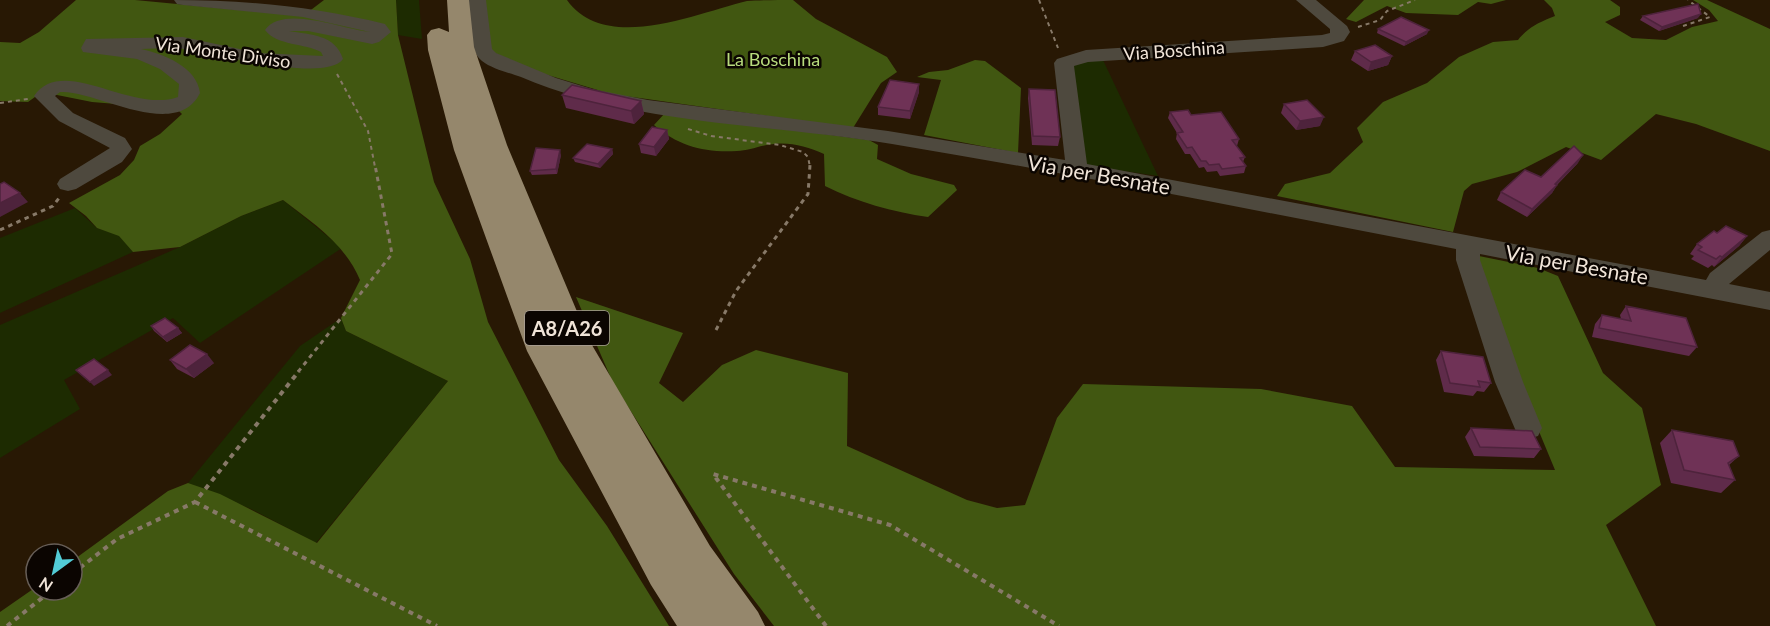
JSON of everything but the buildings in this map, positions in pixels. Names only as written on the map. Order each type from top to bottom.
[{"type":"highway","name":"A8/A26","points":[[436,0],[440,50],[468,150],[544,351],[666,572],[702,626]]},
{"type":"highway","name":"A8/A26","points":[[458,0],[462,47],[493,145],[573,341],[695,559],[743,626]]},
{"type":"street","points":[[183,0],[303,12],[379,28],[382,32],[372,38],[306,25],[284,26],[274,30],[282,35],[315,41],[330,49],[333,59],[326,62]]},
{"type":"street","name":"Via per Besnate","points":[[477,0],[483,49],[489,57],[549,82],[588,94],[656,107],[888,137],[1077,169],[1770,301]]},
{"type":"street","points":[[1305,0],[1338,26]]},
{"type":"street","name":"Via Boschina","points":[[1064,63],[1086,56],[1323,40],[1337,37],[1341,32],[1338,26]]},
{"type":"street","name":"Via Monte Diviso","points":[[44,96],[51,88],[59,86],[83,88],[126,102],[158,106],[175,106],[186,101],[190,93],[189,82],[168,64],[143,53],[90,48],[93,43],[183,43],[258,58],[302,63],[326,62]]},
{"type":"street","points":[[1064,63],[1077,169]]},
{"type":"street","points":[[44,96],[66,117],[117,143],[121,149],[114,157],[68,184]]},
{"type":"street","points":[[1715,289],[1719,279],[1770,237]]},
{"type":"street","points":[[1468,244],[1468,260],[1509,382],[1528,428]]},
{"type":"path","points":[[1039,0],[1064,63]]},
{"type":"path","points":[[1338,26],[1356,28],[1380,20],[1387,11],[1414,0]]},
{"type":"path","points":[[1683,26],[1709,20],[1710,17],[1688,0]]},
{"type":"path","points":[[84,565],[117,539],[195,502],[392,254],[368,130],[333,68],[326,62]]},
{"type":"path","points":[[0,104],[44,96]]},
{"type":"path","points":[[656,107],[654,113],[702,134],[780,146],[803,151],[808,157],[810,181],[808,194],[736,291],[716,330]]},
{"type":"path","points":[[0,230],[53,206],[68,184]]},
{"type":"path","points":[[826,626],[714,474],[890,525],[1059,626]]},
{"type":"path","points":[[195,502],[437,626]]},
{"type":"path","points":[[7,626],[37,602]]},
{"type":"green space","points":[[76,0],[135,0],[303,16],[324,0],[396,0],[398,35],[434,182],[470,259],[488,322],[559,460],[607,526],[669,626],[0,626],[0,612],[24,595],[24,602],[84,602],[84,552],[168,491],[188,483],[220,494],[317,543],[448,381],[346,331],[341,318],[360,280],[354,267],[327,235],[283,200],[241,216],[180,247],[133,252],[119,236],[97,228],[69,203],[120,175],[134,160],[140,146],[160,134],[182,114],[177,109],[92,102],[42,92],[28,102],[0,101],[0,42],[20,43],[39,32]]},
{"type":"green space","points":[[396,0],[419,0],[422,39],[398,35]]},
{"type":"green space","name":"La Boschina","points":[[483,0],[567,0],[584,16],[604,25],[627,27],[678,20],[747,1],[793,0],[816,19],[887,57],[897,72],[881,83],[853,128],[611,94],[541,73],[490,51]]},
{"type":"green space","points":[[1364,0],[1506,0],[1491,4],[1478,2],[1458,15],[1406,13],[1387,6],[1356,22],[1346,19]]},
{"type":"green space","points":[[1544,0],[1610,0],[1620,7],[1620,15],[1605,22],[1632,38],[1666,40],[1692,27],[1718,21],[1709,10],[1693,0],[1707,0],[1770,29],[1770,151],[1696,124],[1656,114],[1601,160],[1566,147],[1517,172],[1472,184],[1464,191],[1453,232],[1277,196],[1285,184],[1330,173],[1363,142],[1357,128],[1383,102],[1427,83],[1459,57],[1493,42],[1518,40],[1530,28],[1555,16],[1552,8]]},
{"type":"green space","points":[[975,60],[985,61],[1021,88],[1018,153],[924,135],[941,80],[917,77],[929,72],[948,70]]},
{"type":"green space","points":[[1103,60],[1158,176],[1090,166],[1081,160],[1072,66],[1080,62]]},
{"type":"green space","points":[[665,113],[869,140],[878,145],[877,159],[911,174],[954,185],[957,190],[928,217],[888,209],[862,202],[825,186],[824,154],[793,144],[769,145],[737,151],[714,151],[692,147],[654,125]]},
{"type":"green space","points":[[283,200],[342,248],[200,343],[173,318],[64,380],[80,409],[0,458],[0,325],[180,247],[241,216]]},
{"type":"green space","points":[[75,208],[97,228],[119,235],[133,252],[0,313],[0,238]]},
{"type":"green space","points":[[1474,255],[1538,268],[1558,276],[1603,373],[1642,408],[1661,485],[1606,525],[1656,626],[774,626],[734,574],[613,383],[576,297],[683,333],[659,383],[683,402],[722,365],[756,350],[848,373],[847,446],[967,500],[997,508],[1025,505],[1057,418],[1083,384],[1261,389],[1352,406],[1395,467],[1555,470],[1533,417]]},
{"type":"green space","points":[[341,318],[346,331],[448,381],[316,543],[251,509],[188,483],[300,346]]}]
